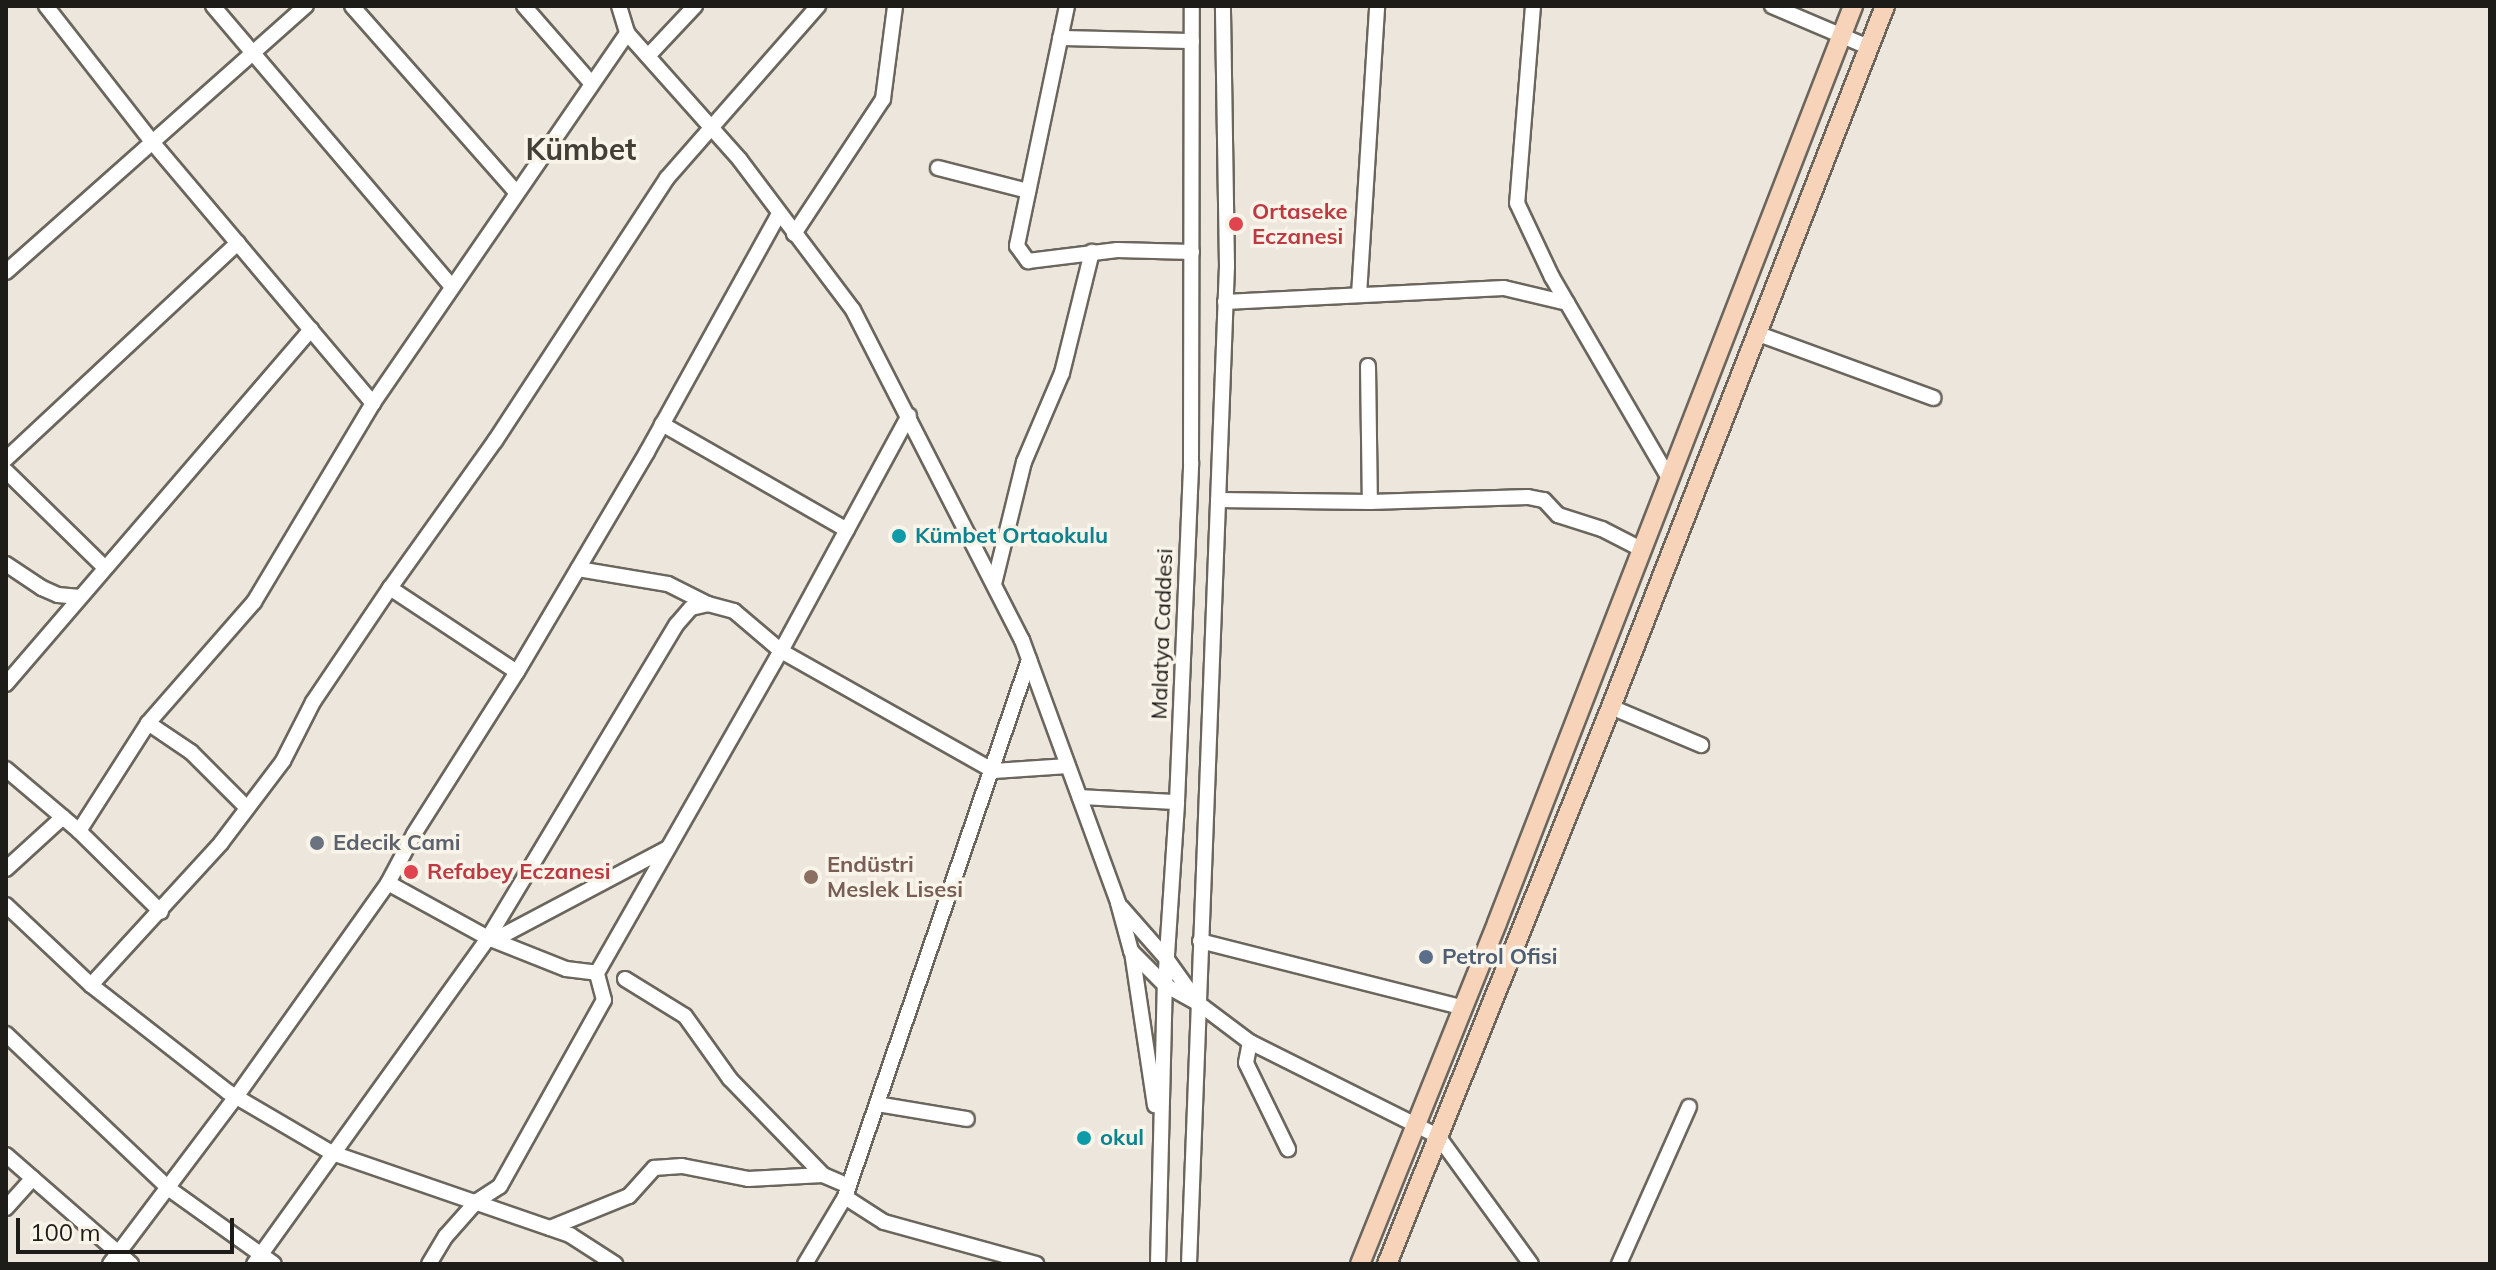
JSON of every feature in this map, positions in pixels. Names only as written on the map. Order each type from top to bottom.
[{"type":"main road","points":[[1360,1264],[1464,1008],[1853,6]]},
{"type":"main road","points":[[1387,1264],[1611,707],[1885,6]]},
{"type":"street","points":[[46,6],[153,143],[373,403]]},
{"type":"street","points":[[213,6],[452,287]]},
{"type":"street","points":[[6,272],[306,6]]},
{"type":"street","points":[[352,6],[517,193]]},
{"type":"street","points":[[524,6],[592,84]]},
{"type":"street","points":[[619,6],[627,33],[711,127],[853,310],[909,415],[1030,660],[1118,903],[1131,951],[1161,1152]]},
{"type":"street","points":[[648,56],[695,6]]},
{"type":"street","points":[[91,985],[161,912],[283,761],[313,702],[495,441],[667,178],[818,6]]},
{"type":"street","points":[[794,234],[883,99],[895,6]]},
{"type":"street","points":[[1067,6],[1017,246],[1028,261],[1092,252],[1192,252]]},
{"type":"street","name":"Malatya Caddesi","points":[[1158,1264],[1166,958],[1177,802],[1191,462],[1192,6]]},
{"type":"street","points":[[1189,1264],[1225,302],[1223,6]]},
{"type":"street","points":[[1359,295],[1377,6]]},
{"type":"street","points":[[1533,6],[1517,203],[1567,303],[1670,480]]},
{"type":"street","points":[[1772,6],[1842,33],[1868,47]]},
{"type":"street","points":[[79,831],[148,723],[254,602],[373,403],[627,33]]},
{"type":"street","points":[[1060,38],[1192,41]]},
{"type":"street","points":[[938,168],[1028,191]]},
{"type":"street","points":[[114,1258],[236,1097],[388,883],[414,834],[578,569],[779,214]]},
{"type":"street","points":[[6,459],[238,243]]},
{"type":"street","points":[[994,584],[1024,462],[1062,373],[1092,252]]},
{"type":"street","points":[[1225,302],[1504,288],[1567,303]]},
{"type":"street","points":[[6,684],[311,329]]},
{"type":"street","points":[[1756,333],[1934,398]]},
{"type":"street","points":[[1368,366],[1370,502]]},
{"type":"street","points":[[429,1264],[446,1236],[477,1201],[500,1186],[604,1000],[597,973],[781,651],[909,415]]},
{"type":"street","points":[[662,424],[847,530]]},
{"type":"street","points":[[6,471],[104,567]]},
{"type":"street","points":[[1218,500],[1370,502],[1528,497],[1544,500],[1558,515],[1602,529],[1643,550]]},
{"type":"street","points":[[6,564],[50,591],[80,597]]},
{"type":"street","points":[[578,569],[668,584],[708,604],[734,611],[781,651],[994,771],[1068,766]]},
{"type":"street","points":[[390,588],[517,672]]},
{"type":"street","points":[[258,1259],[332,1153],[491,939],[677,624],[691,608],[708,604]]},
{"type":"street","points":[[805,1264],[847,1192],[1030,660]]},
{"type":"street","points":[[1611,707],[1701,745]]},
{"type":"street","points":[[148,723],[191,752],[247,808]]},
{"type":"street","points":[[6,769],[79,831],[161,912]]},
{"type":"street","points":[[1080,797],[1177,802]]},
{"type":"street","points":[[6,869],[63,817]]},
{"type":"street","points":[[491,939],[668,848]]},
{"type":"street","points":[[388,883],[491,939],[566,969],[597,973]]},
{"type":"street","points":[[1118,903],[1166,958],[1198,1003]]},
{"type":"street","points":[[6,905],[91,985],[236,1097],[332,1153],[570,1235],[615,1264]]},
{"type":"street","points":[[1200,941],[1464,1008]]},
{"type":"street","points":[[1131,951],[1165,985],[1198,1003],[1250,1042],[1438,1136],[1531,1264]]},
{"type":"street","points":[[625,979],[685,1016],[730,1079],[823,1175],[884,1222],[985,1257],[1036,1264]]},
{"type":"street","points":[[6,1034],[168,1188],[258,1259],[274,1264]]},
{"type":"street","points":[[1250,1042],[1246,1063],[1288,1149]]},
{"type":"street","points":[[877,1104],[967,1119]]},
{"type":"street","points":[[1619,1264],[1689,1107]]},
{"type":"street","points":[[6,1155],[114,1258],[131,1264]]},
{"type":"street","points":[[550,1228],[629,1196],[654,1168],[682,1166],[748,1179],[823,1175]]},
{"type":"street","points":[[6,1208],[33,1178]]},
{"type":"place","name":"Ortaseke Eczanesi","points":[[1236,224]]},
{"type":"place","name":"Kümbet Ortaokulu","points":[[899,536]]},
{"type":"place","name":"Edecik Cami","points":[[317,843]]},
{"type":"place","name":"Refabey Eczanesi","points":[[411,872]]},
{"type":"place","name":"Endüstri Meslek Lisesi","points":[[811,877]]},
{"type":"place","name":"Petrol Ofisi","points":[[1426,957]]},
{"type":"place","name":"okul","points":[[1084,1138]]},
{"type":"district","name":"Kümbet","points":[[581,149]]}]
